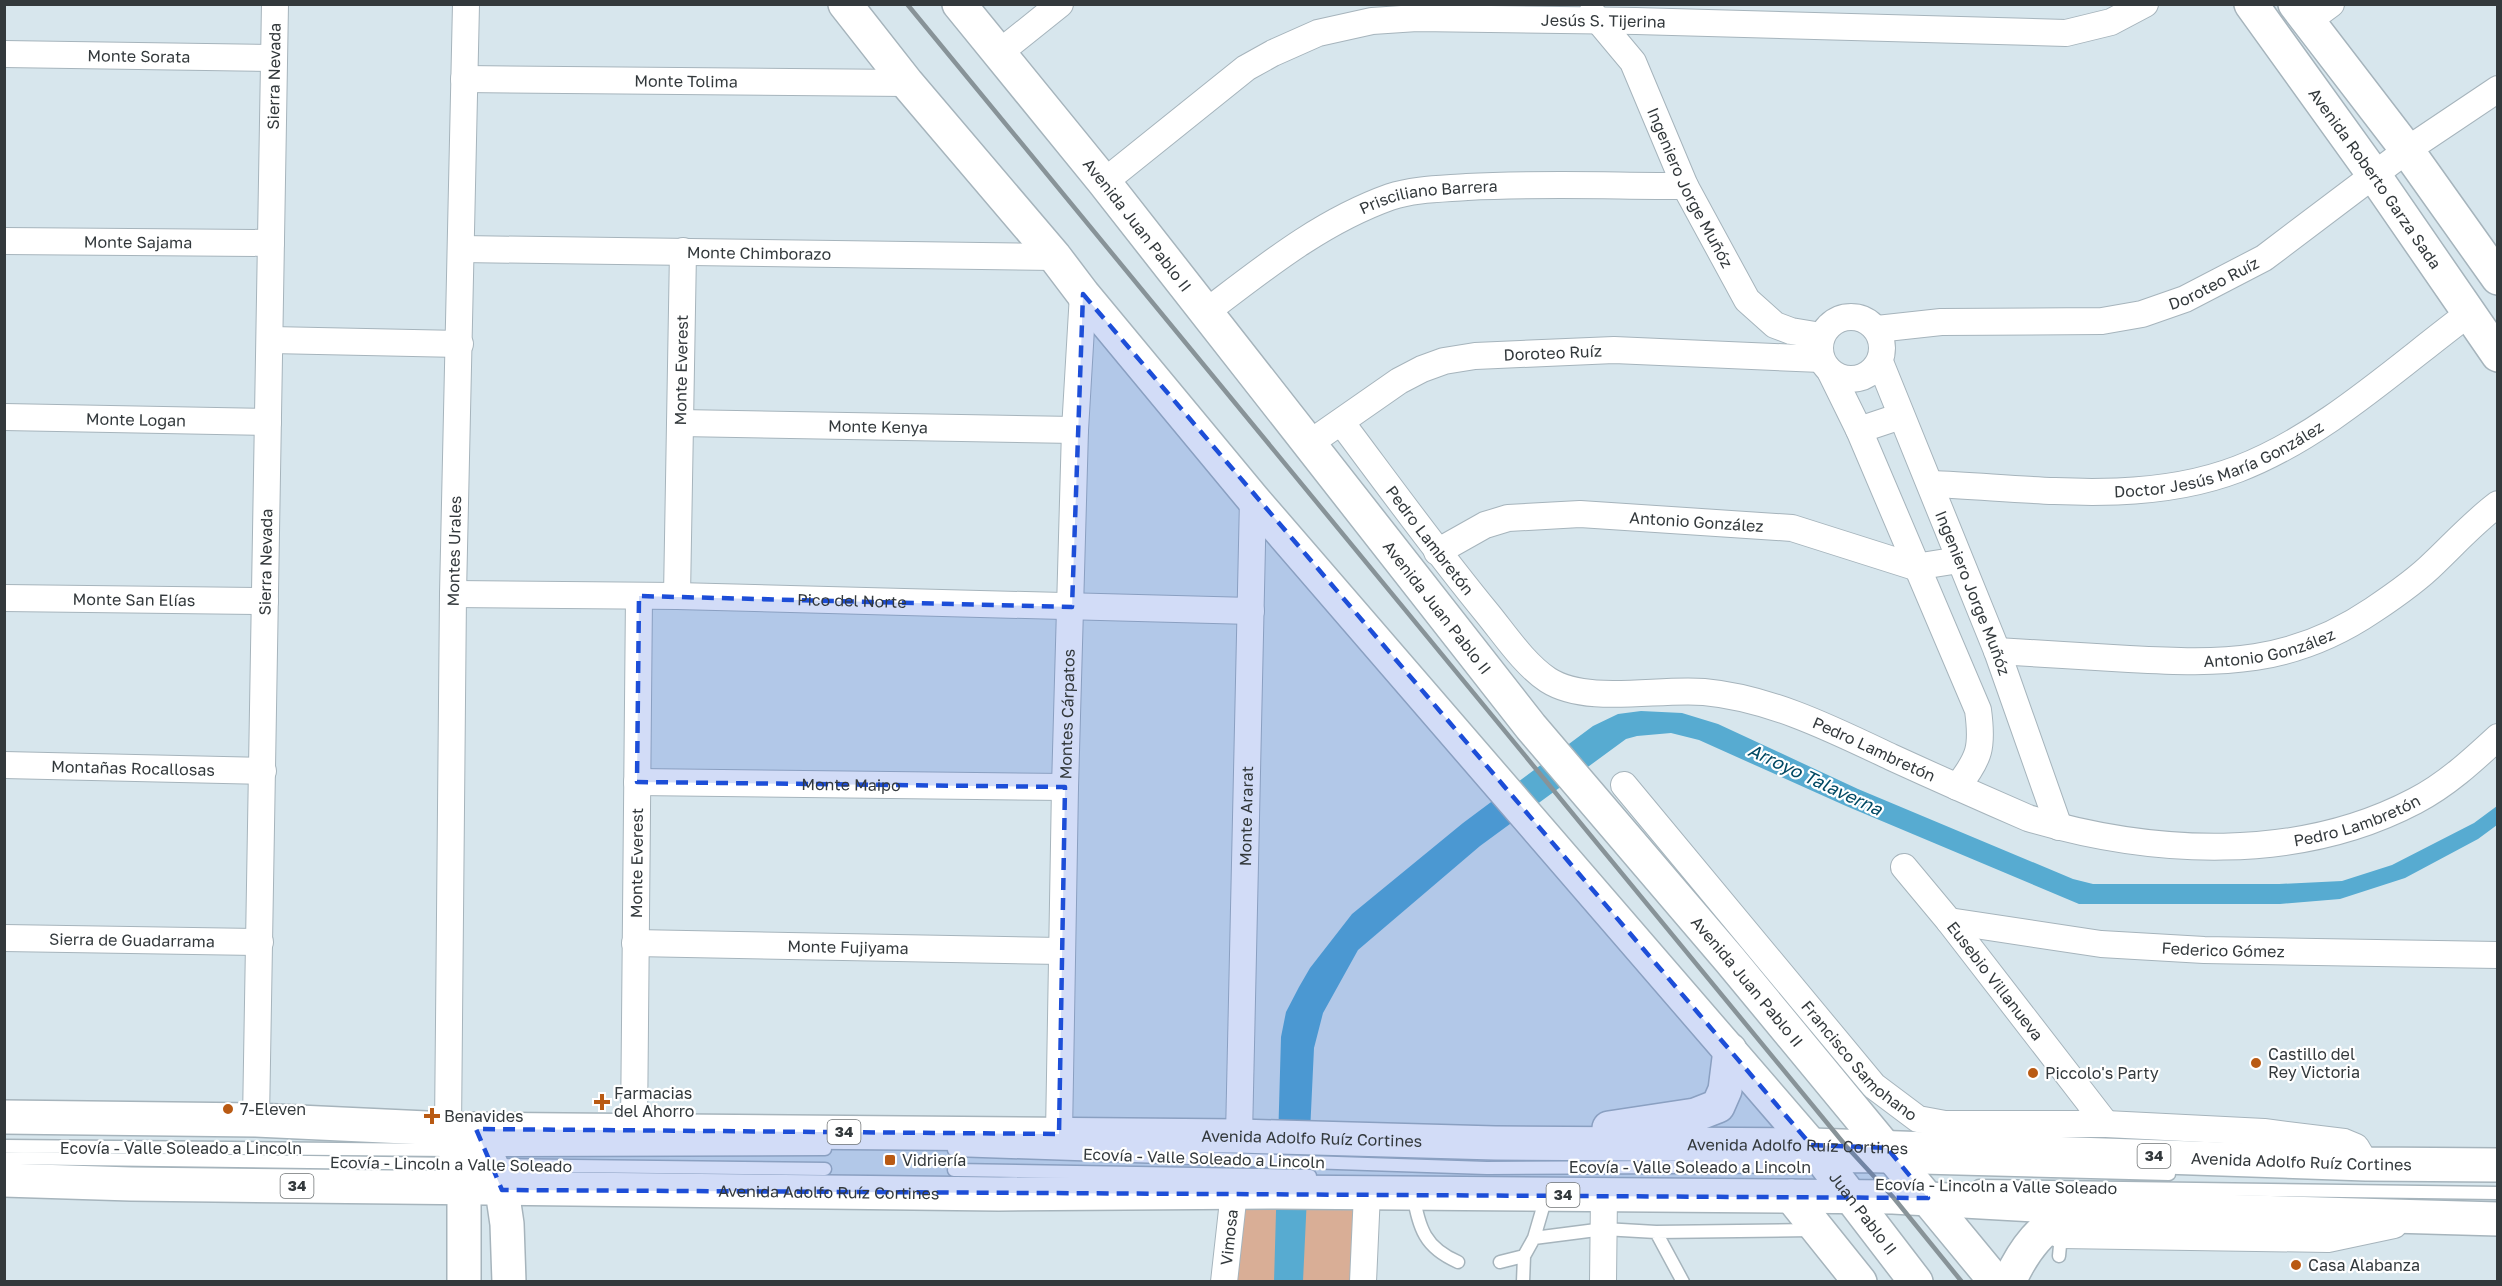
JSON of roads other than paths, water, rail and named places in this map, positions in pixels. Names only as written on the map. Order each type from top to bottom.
[{"type":"main road","points":[[846,4],[907,83],[1055,257],[1253,499],[1730,1050],[1832,1173]]},
{"type":"main road","name":"Avenida Juan Pablo II","points":[[959,4],[1104,182],[1531,727],[1913,1177]]},
{"type":"main road","name":"Avenida Roberto Garza Sada","points":[[2251,4],[2374,175],[2498,355]]},
{"type":"main road","points":[[2311,10],[2498,278]]},
{"type":"main road","points":[[1495,1143],[1695,1115],[1718,1106],[1725,1090],[1730,1050]]},
{"type":"main road","name":"Avenida Adolfo Ruíz Cortines","points":[[4,1117],[256,1120],[471,1153],[999,1194],[1234,1192],[1358,1185],[1413,1193],[1547,1196],[1608,1188],[1791,1196],[1832,1173],[1913,1177],[2059,1232],[2426,1218],[2498,1219]]},
{"type":"main road","name":"Avenida Adolfo Ruíz Cortines","points":[[4,1180],[131,1184],[471,1153],[634,1130],[1239,1136],[1495,1143],[1832,1173],[1913,1177],[2366,1164],[2498,1165]]},
{"type":"main road","points":[[464,1281],[471,1153]]},
{"type":"main road","points":[[471,1153],[507,1224],[509,1281]]},
{"type":"main road","name":"Juan Pablo II","points":[[1832,1173],[1916,1281]]},
{"type":"main road","points":[[1913,1177],[1996,1281]]},
{"type":"main road","points":[[1791,1196],[1860,1281]]},
{"type":"main road","points":[[2009,1281],[2028,1246],[2059,1232]]},
{"type":"street","name":"Sierra Nevada","points":[[256,1120],[275,4]]},
{"type":"street","name":"Montes Urales","points":[[466,4],[453,594],[471,1153]]},
{"type":"street","points":[[999,53],[1060,4]]},
{"type":"street","name":"Jesús S. Tijerina","points":[[1104,182],[1246,68],[1318,33],[1372,21],[1632,13],[2066,33],[2111,22],[2145,4]]},
{"type":"street","name":"Ingeniero Jorge Muñóz","points":[[1592,13],[1634,62],[1685,186],[1747,300],[1775,325],[1791,332],[1824,356]]},
{"type":"street","name":"Ingeniero Jorge Muñóz","points":[[1632,13],[1634,62]]},
{"type":"street","name":"Monte Sorata","points":[[4,54],[274,58]]},
{"type":"street","name":"Monte Tolima","points":[[464,79],[907,83]]},
{"type":"street","name":"Doroteo Ruíz","points":[[1877,329],[1941,322],[2102,321],[2142,314],[2185,299],[2264,258],[2407,150],[2498,90]]},
{"type":"street","name":"Prisciliano Barrera","points":[[1206,312],[1295,244],[1327,226],[1391,197],[1428,190],[1494,186],[1685,186]]},
{"type":"street","name":"Monte Sajama","points":[[4,241],[271,243]]},
{"type":"street","name":"Monte Chimborazo","points":[[462,249],[1055,257]]},
{"type":"street","name":"Monte Everest","points":[[677,596],[683,251]]},
{"type":"street","name":"Montes Cárpatos","points":[[1059,1134],[1061,951],[1075,430],[1083,294]]},
{"type":"street","name":"Doctor Jesús María González","points":[[1932,484],[2101,491],[2157,488],[2197,481],[2238,469],[2281,449],[2325,422],[2468,314]]},
{"type":"street","points":[[1824,356],[1841,378],[1852,380],[1873,371],[1880,362],[1882,339],[1877,329],[1866,320],[1847,317],[1829,325],[1824,356],[1860,430],[1915,567],[1978,710],[1981,741],[1979,752],[1974,765],[1957,788]]},
{"type":"street","points":[[271,340],[460,344]]},
{"type":"street","name":"Doroteo Ruíz","points":[[1310,443],[1399,381],[1444,361],[1475,356],[1614,350],[1824,356]]},
{"type":"street","name":"Ingeniero Jorge Muñóz","points":[[1880,362],[1901,416],[1932,484],[1959,560],[1997,651],[2059,827]]},
{"type":"street","points":[[1860,430],[1901,416]]},
{"type":"street","name":"Monte Logan","points":[[4,417],[268,422]]},
{"type":"street","name":"Pedro Lambretón","points":[[1341,422],[1437,552],[1515,648],[1546,679],[1561,687],[1598,693],[1677,690],[1740,698],[1833,729],[1957,788],[2028,818],[2059,827],[2125,840],[2188,845],[2260,845],[2327,836],[2375,820],[2417,800],[2463,770],[2498,737]]},
{"type":"street","name":"Monte Kenya","points":[[680,423],[1075,430]]},
{"type":"street","name":"Monte Ararat","points":[[1239,1136],[1253,499]]},
{"type":"street","name":"Antonio González","points":[[1997,651],[2202,663],[2244,660],[2287,651],[2328,638],[2372,611],[2434,563],[2458,537],[2498,504]]},
{"type":"street","name":"Antonio González","points":[[1437,552],[1485,525],[1500,520],[1536,515],[1580,514],[1792,528],[1915,567],[1959,560]]},
{"type":"street","name":"Pico del Norte","points":[[453,594],[677,596],[1251,611]]},
{"type":"street","name":"Monte Everest","points":[[634,1130],[639,596]]},
{"type":"street","name":"Monte San Elías","points":[[4,598],[265,601]]},
{"type":"street","name":"Montañas Rocallosas","points":[[4,765],[263,771]]},
{"type":"street","name":"Monte Maipo","points":[[637,782],[1065,788]]},
{"type":"street","name":"Francisco Samohano","points":[[1624,785],[1874,1086],[1896,1106],[1918,1119],[1946,1124],[2106,1124],[2314,1137],[2344,1142],[2356,1147],[2366,1164]]},
{"type":"street","name":"Eusebio Villanueva","points":[[1904,867],[1949,921],[2106,1124]]},
{"type":"street","name":"Federico Gómez","points":[[1949,921],[2037,936],[2112,945],[2204,950],[2498,955]]},
{"type":"street","name":"Sierra de Guadarrama","points":[[4,938],[260,942]]},
{"type":"street","name":"Monte Fujiyama","points":[[635,943],[1061,951]]},
{"type":"street","points":[[1358,1185],[1363,1281]]},
{"type":"street","points":[[1602,1281],[1608,1188]]},
{"type":"street","name":"Vimosa","points":[[1224,1281],[1234,1192]]},
{"type":"lane","name":"Ecovía - Valle Soleado a Lincoln","points":[[4,1146],[471,1153],[825,1149]]},
{"type":"lane","name":"Ecovía - Valle Soleado a Lincoln","points":[[954,1150],[1486,1168],[1832,1173]]},
{"type":"lane","name":"Ecovía - Lincoln a Valle Soleado","points":[[4,1158],[471,1153],[825,1169]]},
{"type":"lane","points":[[954,1170],[1325,1176]]},
{"type":"lane","points":[[1744,1183],[1832,1173]]},
{"type":"lane","points":[[1913,1177],[2188,1174]]},
{"type":"lane","points":[[2307,1177],[2450,1179]]},
{"type":"lane","points":[[1358,1185],[1608,1188]]},
{"type":"lane","name":"Ecovía - Lincoln a Valle Soleado","points":[[1965,1186],[2498,1193]]},
{"type":"lane","points":[[1413,1193],[1424,1236],[1440,1254],[1458,1262]]},
{"type":"lane","points":[[1523,1281],[1524,1256],[1534,1238],[1547,1196]]},
{"type":"lane","points":[[1534,1238],[1604,1229],[1656,1232],[1818,1230]]},
{"type":"lane","points":[[1656,1232],[1683,1281]]},
{"type":"lane","points":[[1500,1262],[1524,1256]]},
{"type":"water","name":"Arroyo Talaverna","points":[[1641,711],[1682,713],[1718,724],[1858,789],[2073,879],[2093,884],[2279,884],[2342,881],[2392,865],[2474,823],[2497,806],[2497,825],[2478,839],[2405,878],[2340,899],[2280,904],[2079,904],[1846,806],[1699,740],[1671,733],[1626,739],[1480,846],[1358,950],[1323,1013],[1314,1048],[1303,1281],[1274,1282],[1281,1037],[1286,1012],[1310,968],[1352,914],[1463,823],[1593,726],[1618,714]]},
{"type":"railway","points":[[907,4],[1846,1146],[1893,1197],[1962,1282]]},
{"type":"place","name":"Castillo del Rey Victoria","points":[[2256,1063]]},
{"type":"place","name":"Piccolo's Party","points":[[2033,1073]]},
{"type":"place","name":"Farmacias del Ahorro","points":[[602,1102]]},
{"type":"place","name":"7-Eleven","points":[[228,1109]]},
{"type":"place","name":"Benavides","points":[[432,1116]]},
{"type":"place","name":"Vidriería","points":[[890,1160]]},
{"type":"place","name":"Casa Alabanza","points":[[2296,1265]]}]
